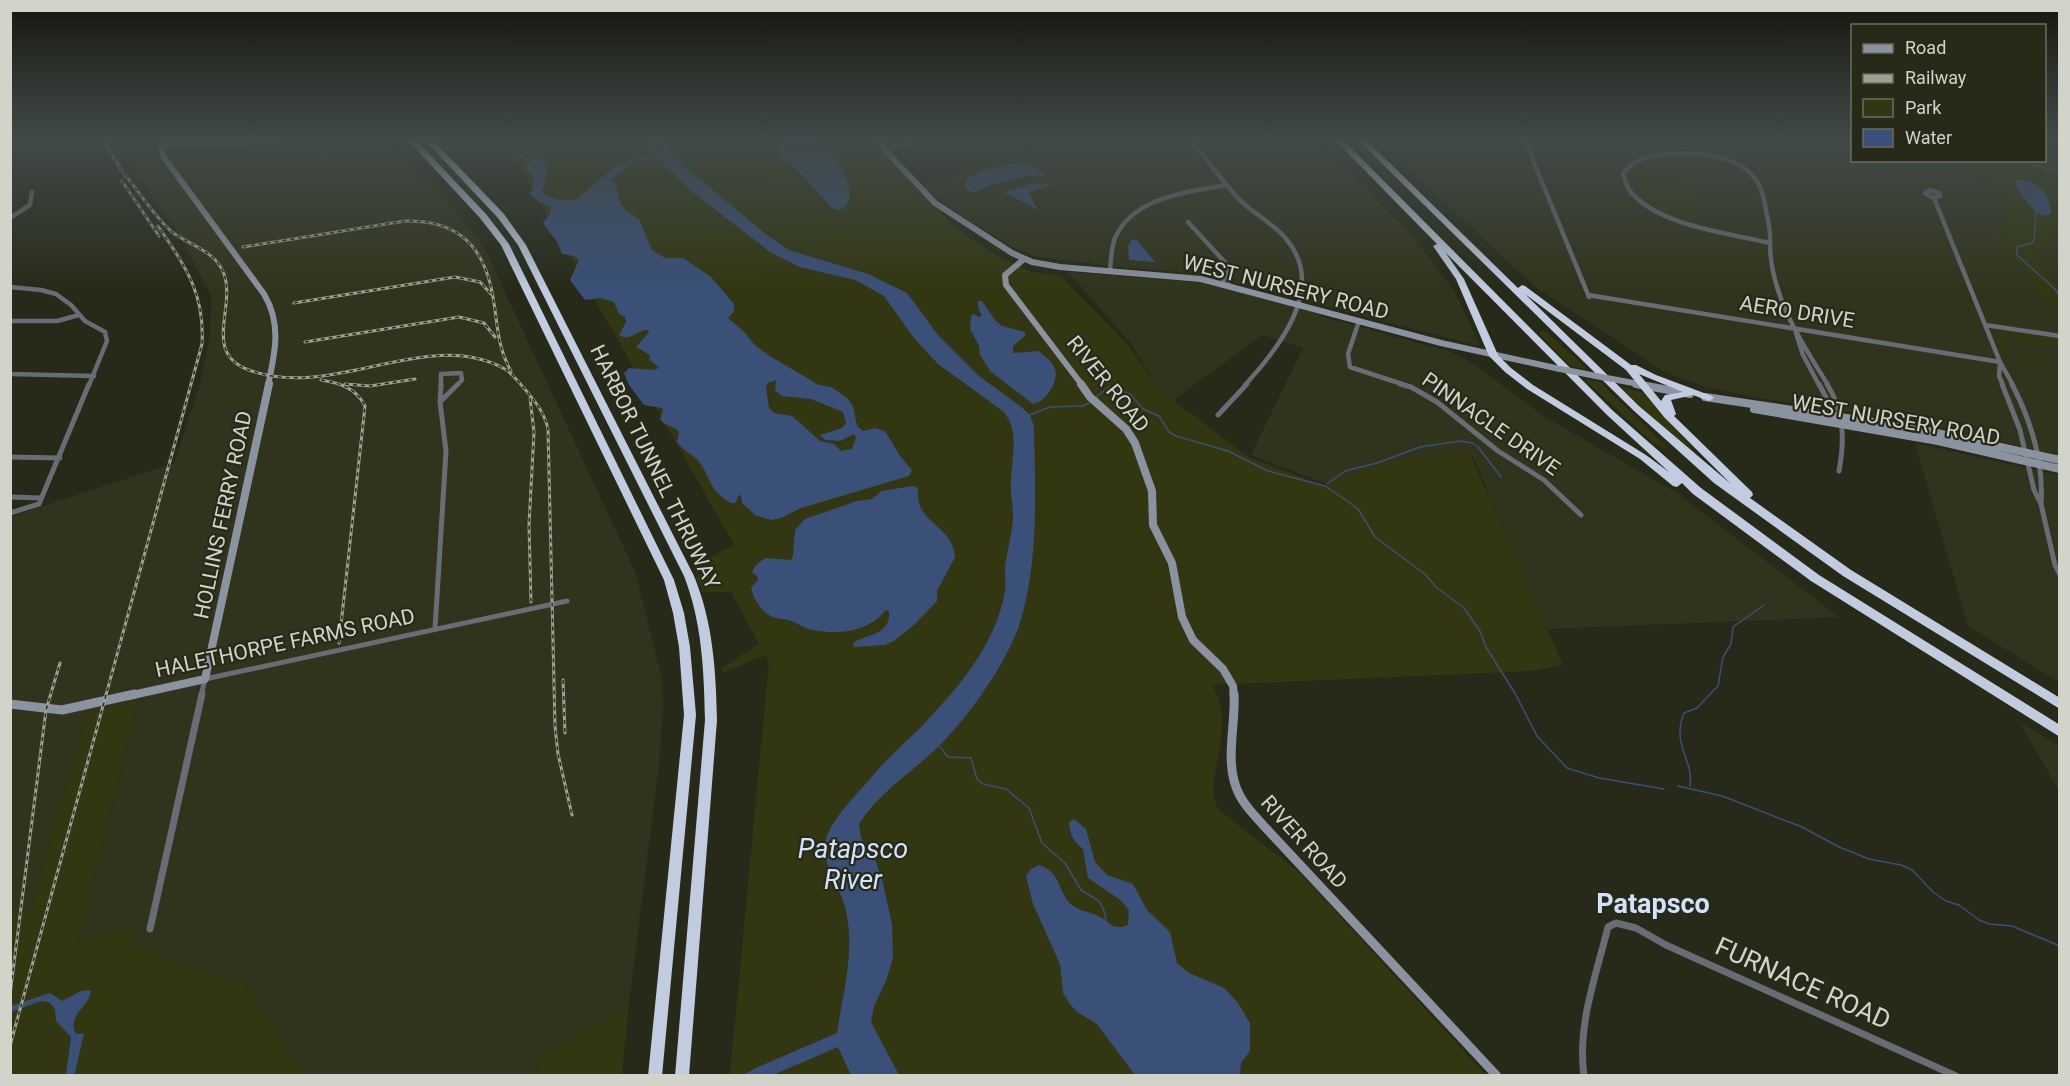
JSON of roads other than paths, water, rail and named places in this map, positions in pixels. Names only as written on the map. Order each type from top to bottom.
[{"type":"highway","name":"HARBOR TUNNEL THRUWAY","points":[[457,189],[505,244],[669,580],[675,597],[688,663],[690,715],[655,1076]]},
{"type":"highway","name":"HARBOR TUNNEL THRUWAY","points":[[475,189],[501,216],[522,245],[695,591],[710,669],[711,720],[682,1073]]},
{"type":"highway","points":[[1386,189],[1445,256],[1460,279],[1494,356],[1520,380],[1643,458],[1771,551],[2060,732]]},
{"type":"highway","points":[[1388,189],[1643,444],[1733,519],[1815,578]]},
{"type":"highway","points":[[1413,189],[1636,408],[1696,462],[1795,538],[2060,704]]},
{"type":"highway","points":[[1472,246],[1536,299],[1619,360],[1653,378],[1709,398]]},
{"type":"highway","points":[[1619,360],[1644,386],[1667,416],[1715,465],[1776,519],[1881,593]]},
{"type":"highway","points":[[1685,433],[1668,409],[1665,400],[1668,397],[1689,394]]},
{"type":"street","name":"HOLLINS FERRY ROAD","points":[[150,929],[276,350],[277,327],[269,302],[186,189]]},
{"type":"street","name":"WEST NURSERY ROAD","points":[[920,189],[935,203],[1024,259],[1049,266],[1186,277],[1225,284],[1494,356],[1709,398],[1814,414],[2060,469]]},
{"type":"street","points":[[1110,271],[1116,236],[1137,213],[1173,196],[1208,189]]},
{"type":"street","points":[[1218,415],[1283,340],[1300,304],[1303,273],[1292,245],[1278,230],[1240,201],[1229,189]]},
{"type":"street","name":"AERO DRIVE","points":[[1545,189],[1589,296],[2000,362]]},
{"type":"street","points":[[1628,189],[1636,199],[1655,211],[1770,243]]},
{"type":"street","points":[[1760,189],[1771,232],[1769,257],[1771,270],[1795,328],[1838,404],[1842,445],[1839,471]]},
{"type":"street","points":[[10,218],[31,207],[32,192]]},
{"type":"street","points":[[1934,198],[2000,362],[2012,381],[2027,417],[2037,455],[2043,492],[2041,504]]},
{"type":"street","points":[[1188,222],[1230,267],[1232,274],[1225,284]]},
{"type":"street","name":"RIVER ROAD","points":[[1024,259],[1005,275],[1005,285],[1049,339],[1090,397],[1131,436],[1149,481],[1154,525],[1172,563],[1184,623],[1193,640],[1223,669],[1233,686],[1235,710],[1231,752],[1235,784],[1240,797],[1497,1076]]},
{"type":"street","points":[[10,286],[39,289],[57,295],[70,303],[89,323],[102,328],[107,336],[106,348],[40,501],[10,513]]},
{"type":"street","points":[[10,321],[57,321],[79,315]]},
{"type":"street","name":"PINNACLE DRIVE","points":[[1359,321],[1348,354],[1350,367],[1357,372],[1412,387],[1437,402],[1498,451],[1544,480],[1581,515]]},
{"type":"street","points":[[1985,324],[2060,336]]},
{"type":"street","points":[[1795,328],[1799,345],[1830,405],[1828,411],[1814,414]]},
{"type":"street","points":[[2000,362],[1999,376],[2020,430],[2023,451],[2041,504],[2055,564],[2060,574]]},
{"type":"street","points":[[435,629],[446,451],[440,402],[441,374],[461,373],[462,380],[440,402]]},
{"type":"street","points":[[10,375],[94,376]]},
{"type":"street","name":"WEST NURSERY ROAD","points":[[1726,401],[1768,414],[1933,431],[2060,460]]},
{"type":"street","points":[[10,457],[60,458]]},
{"type":"street","points":[[10,497],[40,501]]},
{"type":"street","name":"HALETHORPE FARMS ROAD","points":[[10,704],[62,710],[567,601]]},
{"type":"street","name":"FURNACE ROAD","points":[[1584,1076],[1581,1063],[1583,1036],[1605,935],[1611,924],[1616,922],[1636,928],[1666,945],[1956,1076]]},
{"type":"water","points":[[532,189],[543,189],[542,192],[554,199],[577,199],[589,189],[617,189],[620,202],[626,211],[639,219],[652,250],[665,258],[683,258],[711,277],[734,304],[734,311],[728,318],[768,355],[819,385],[831,387],[847,398],[853,406],[857,426],[863,431],[875,428],[885,431],[900,456],[912,470],[909,476],[801,508],[781,518],[771,520],[755,515],[742,503],[741,495],[738,496],[736,503],[723,498],[714,489],[699,462],[677,442],[679,432],[660,419],[662,408],[644,405],[629,385],[624,373],[629,368],[653,370],[659,368],[649,359],[650,355],[636,347],[649,332],[648,330],[623,337],[619,335],[626,322],[625,317],[619,314],[614,302],[600,298],[585,300],[570,280],[579,260],[574,256],[562,254],[557,242],[543,223],[551,212],[550,206],[539,202],[530,194]],"holes":[[[776,380],[775,390],[782,396],[811,399],[843,412],[846,423],[842,428],[820,435],[825,440],[840,441],[854,434],[856,437],[852,449],[841,451],[834,444],[820,441],[792,416],[774,413],[769,408],[766,387],[768,383]]]},
{"type":"water","name":"Patapsco River","points":[[689,189],[711,189],[767,235],[789,250],[868,274],[907,293],[938,335],[979,376],[1030,415],[1034,426],[1034,545],[1022,616],[1010,648],[980,697],[946,739],[878,800],[859,824],[861,838],[873,853],[883,883],[892,924],[893,958],[886,981],[874,1006],[871,1022],[899,1075],[851,1075],[838,1047],[773,1075],[743,1075],[837,1033],[847,970],[849,938],[845,907],[825,856],[826,839],[839,815],[851,800],[936,711],[985,647],[1005,591],[1005,568],[1013,521],[1011,481],[1014,440],[1012,430],[1004,412],[938,364],[914,338],[884,296],[855,280],[800,267],[770,252]]},
{"type":"water","points":[[814,189],[849,189],[847,203],[840,210],[832,208]]},
{"type":"water","points":[[966,189],[983,189],[976,192]]},
{"type":"water","points":[[1015,189],[1040,189],[1028,193],[1038,210],[1004,192]]},
{"type":"water","points":[[2018,189],[2041,189],[2048,200],[2051,214],[2042,216]]},
{"type":"water","points":[[1132,239],[1137,240],[1155,262],[1129,260],[1128,245]]},
{"type":"water","points":[[978,301],[982,301],[1002,326],[1024,332],[1026,335],[1013,346],[1013,353],[1038,351],[1054,366],[1055,380],[1050,391],[1042,400],[1033,404],[991,372],[980,355],[979,346],[970,329],[971,316],[974,314],[982,316],[978,308]]},
{"type":"water","points":[[917,487],[922,510],[951,542],[955,557],[937,591],[937,601],[915,624],[894,641],[884,645],[854,647],[853,644],[856,641],[884,628],[889,618],[889,611],[886,610],[871,623],[862,627],[833,632],[810,629],[773,617],[762,609],[751,588],[758,580],[752,572],[755,566],[765,558],[791,560],[795,530],[805,519],[857,501],[872,499],[882,491]]},
{"type":"water","points":[[1074,819],[1086,829],[1095,862],[1107,875],[1133,884],[1147,910],[1170,932],[1177,963],[1189,973],[1224,988],[1238,1003],[1250,1023],[1250,1051],[1241,1063],[1240,1075],[1135,1075],[1097,1024],[1077,1012],[1069,1003],[1063,993],[1060,964],[1033,904],[1026,876],[1031,869],[1039,865],[1045,868],[1057,879],[1071,904],[1100,917],[1115,927],[1128,925],[1129,910],[1119,899],[1088,878],[1083,849],[1074,840],[1070,831],[1069,822]]},
{"type":"water","points":[[91,990],[90,996],[74,1022],[76,1034],[84,1033],[75,1073],[66,1075],[71,1037],[56,1021],[55,1009],[49,1002],[41,1001],[11,1012],[11,1006],[50,993],[62,1001],[81,991]]},
{"type":"waterway","points":[[2036,212],[2034,240],[2032,243],[2017,247],[2017,255],[2055,289],[2060,297]]},
{"type":"waterway","points":[[1096,397],[1109,387],[1130,394],[1143,409],[1159,416],[1169,432],[1176,436],[1228,451],[1268,471],[1325,486],[1350,503],[1358,509],[1375,537],[1426,575],[1436,587],[1464,608],[1480,631],[1486,647],[1516,695],[1537,736],[1567,768],[1599,778],[1664,789]]},
{"type":"waterway","points":[[1029,415],[1050,407],[1082,406],[1089,403]]},
{"type":"waterway","points":[[1327,484],[1345,471],[1377,463],[1420,447],[1460,441],[1472,443],[1478,447],[1501,477]]},
{"type":"waterway","points":[[1690,786],[1689,768],[1680,735],[1684,713],[1697,708],[1718,686],[1723,657],[1731,644],[1733,627],[1764,605]]},
{"type":"waterway","points":[[940,747],[948,757],[971,758],[977,779],[983,784],[1006,789],[1029,808],[1042,843],[1065,863],[1081,890],[1099,901],[1105,913],[1106,923]]},
{"type":"waterway","points":[[1678,786],[1722,796],[1802,827],[1839,847],[1869,859],[1901,865],[1912,870],[1933,892],[1946,901],[1959,905],[1979,920],[1989,924],[2012,926],[2060,946]]},
{"type":"railway","points":[[127,189],[159,236]]},
{"type":"railway","points":[[136,189],[165,226],[209,254],[220,266],[227,287],[223,328],[227,353],[235,362],[249,370],[281,377],[313,377],[442,355],[473,358],[509,372],[538,406],[548,429],[555,726],[558,754],[572,815]]},
{"type":"railway","points":[[243,247],[405,221],[437,224],[450,229],[462,236],[480,257],[491,287],[499,340],[511,371]]},
{"type":"railway","points":[[10,1046],[202,344],[202,326],[197,295],[185,267],[158,226]]},
{"type":"railway","points":[[294,303],[455,277],[480,282],[491,294]]},
{"type":"railway","points":[[305,342],[459,317],[484,323],[495,337]]},
{"type":"railway","points":[[345,384],[370,386],[415,379]]},
{"type":"railway","points":[[321,380],[347,387],[365,406],[339,643]]},
{"type":"railway","points":[[530,398],[534,432],[529,525],[531,602]]},
{"type":"railway","points":[[10,995],[46,710],[60,663]]},
{"type":"railway","points":[[563,680],[565,733]]},
{"type":"district","name":"Patapsco","points":[[1653,904]]}]
